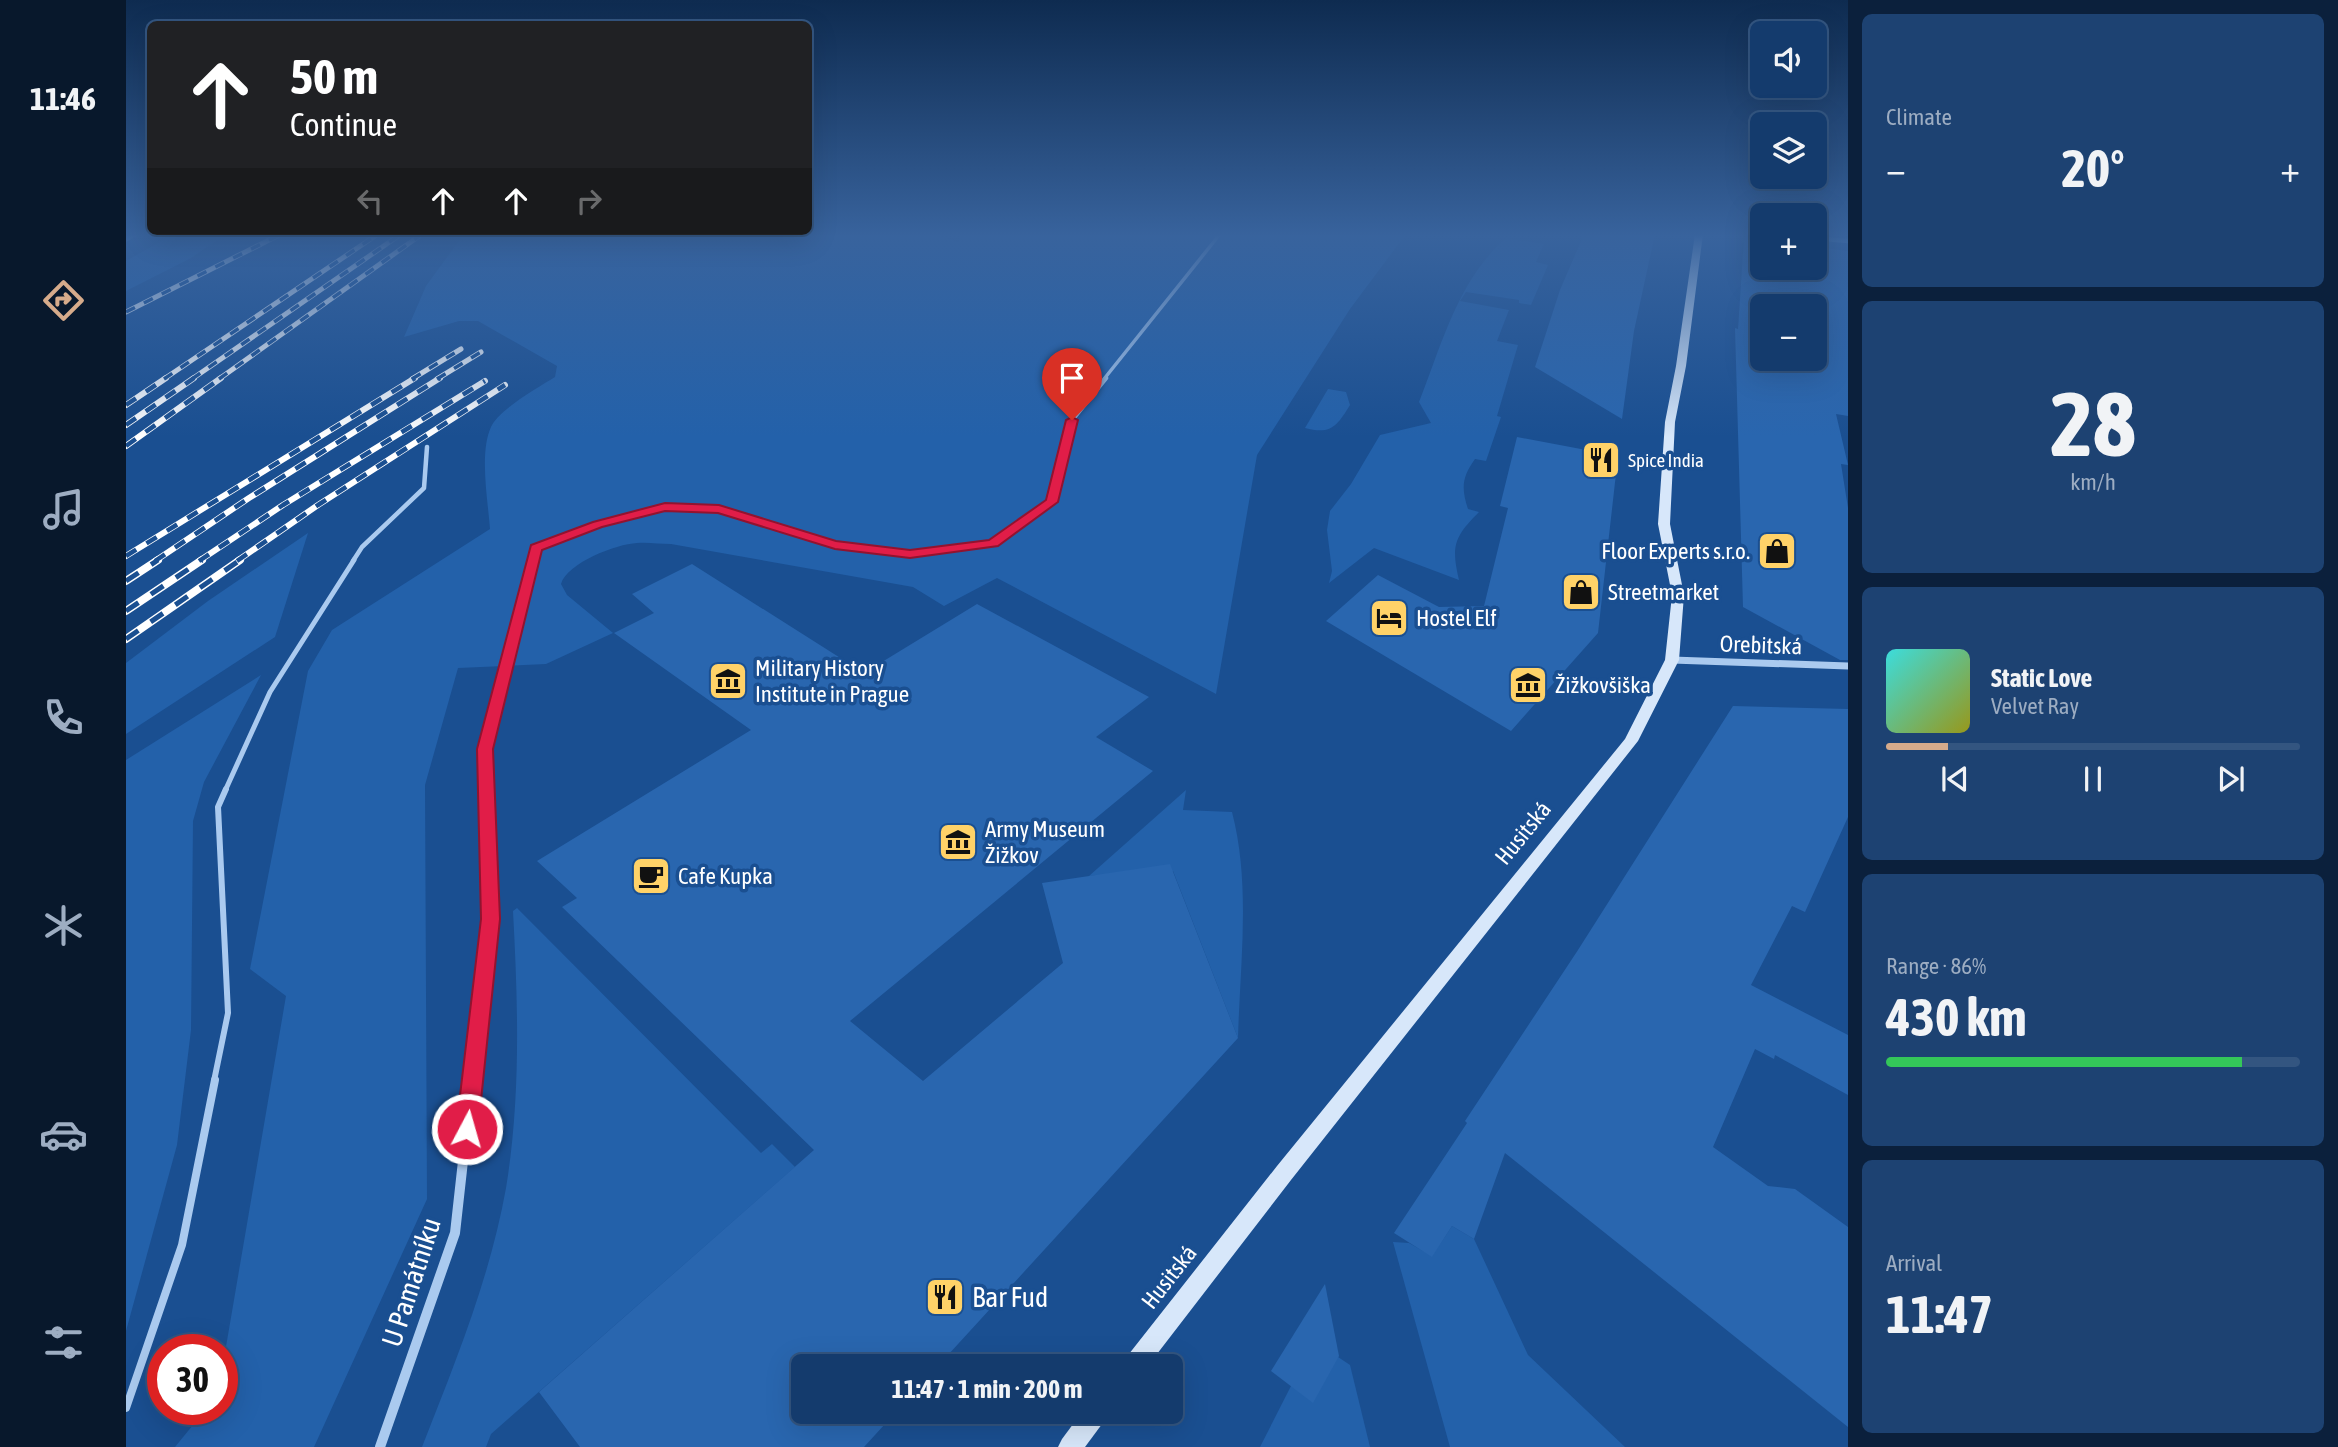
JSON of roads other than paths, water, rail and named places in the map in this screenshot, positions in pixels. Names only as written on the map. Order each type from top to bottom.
[{"type":"main road","name":"Husitská","points":[[1143,1354],[1284,1172],[1630,741],[1672,660],[1678,595],[1664,524],[1670,422],[1690,302]]},
{"type":"main road","points":[[1070,1447],[1088,1424]]},
{"type":"street","name":"Orebitská","points":[[1672,660],[1848,666]]},
{"type":"street","name":"U Památníku","points":[[380,1447],[455,1233],[490,919],[485,749]]},
{"type":"lane","points":[[485,749],[536,548],[597,524],[665,507],[719,509],[835,545],[910,554],[993,543],[1052,502],[1072,420],[1166,302]]},
{"type":"lane","points":[[126,1408],[182,1245],[228,1013],[218,807],[270,692],[362,547],[424,488],[427,447]]},
{"type":"railway","points":[[126,312],[147,302]]},
{"type":"railway","points":[[164,379],[278,302]]},
{"type":"railway","points":[[192,379],[304,302]]},
{"type":"railway","points":[[219,379],[327,302]]},
{"type":"railway","points":[[412,379],[461,349]]},
{"type":"railway","points":[[437,379],[481,352]]},
{"type":"railway","points":[[126,405],[166,378]]},
{"type":"railway","points":[[126,425],[194,378]]},
{"type":"railway","points":[[126,446],[221,378]]},
{"type":"railway","points":[[126,556],[415,378]]},
{"type":"railway","points":[[155,561],[249,498],[440,378]]},
{"type":"railway","points":[[199,561],[283,505],[485,381]]},
{"type":"railway","points":[[237,561],[318,505],[505,385]]},
{"type":"railway","points":[[126,581],[158,560]]},
{"type":"railway","points":[[126,611],[202,560]]},
{"type":"railway","points":[[126,639],[240,560]]},
{"type":"place","name":"Spice India","points":[[1601,460]]},
{"type":"place","name":"Floor Experts s.r.o.","points":[[1777,551]]},
{"type":"place","name":"Streetmarket","points":[[1581,592]]},
{"type":"place","name":"Hostel Elf","points":[[1389,618]]},
{"type":"place","name":"Military History Institute in Prague","points":[[728,681]]},
{"type":"place","name":"Žižkovšiška","points":[[1528,685]]},
{"type":"place","name":"Army Museum Žižkov","points":[[958,842]]},
{"type":"place","name":"Cafe Kupka","points":[[651,876]]},
{"type":"place","name":"Bar Fud","points":[[945,1297]]}]
